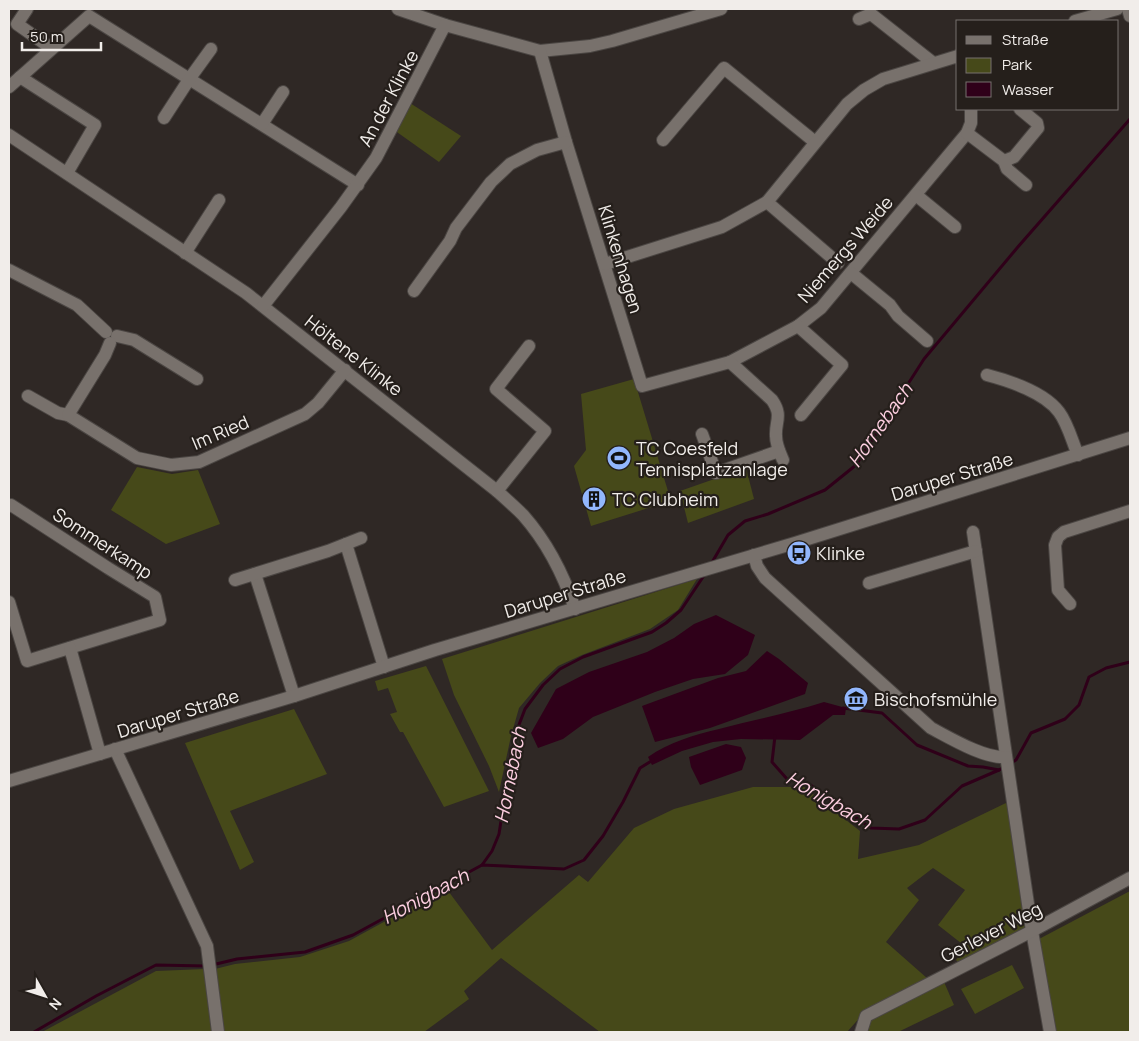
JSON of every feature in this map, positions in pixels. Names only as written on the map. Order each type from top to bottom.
[{"type":"street","points":[[27,9],[17,24],[52,48]]},
{"type":"street","points":[[398,9],[445,25],[540,51],[590,46],[612,41],[721,9]]},
{"type":"street","points":[[1078,20],[1117,9]]},
{"type":"street","points":[[1128,9],[1130,16]]},
{"type":"street","points":[[859,19],[871,14],[932,62]]},
{"type":"street","points":[[9,87],[89,16],[358,185]]},
{"type":"street","name":"An der Klinke","points":[[263,306],[358,185],[376,158],[445,25]]},
{"type":"street","points":[[164,118],[211,49]]},
{"type":"street","name":"Klinkenhagen","points":[[540,51],[566,142],[642,386]]},
{"type":"street","points":[[605,264],[722,227],[766,202],[847,104],[864,90],[882,79],[932,62],[956,59]]},
{"type":"street","points":[[663,140],[724,68],[815,142]]},
{"type":"street","points":[[20,77],[95,125],[67,173]]},
{"type":"street","points":[[262,124],[283,92]]},
{"type":"street","name":"Niemergs Weide","points":[[642,386],[730,362],[798,326],[820,308],[967,133],[972,123],[971,110]]},
{"type":"street","points":[[1004,161],[1014,157],[1038,128],[1037,123],[1021,110]]},
{"type":"street","points":[[967,133],[1004,161],[1007,170],[1026,185]]},
{"type":"street","name":"Höltene Klinke","points":[[9,135],[263,306],[497,491],[523,516],[543,542],[551,555],[575,609]]},
{"type":"street","points":[[414,291],[450,241],[456,228],[490,182],[510,164],[537,150],[566,142]]},
{"type":"street","points":[[916,195],[955,227]]},
{"type":"street","points":[[185,253],[219,200]]},
{"type":"street","points":[[766,202],[838,263]]},
{"type":"street","points":[[9,270],[77,305],[111,337],[134,340],[197,379]]},
{"type":"street","points":[[850,274],[890,305],[898,316],[927,341]]},
{"type":"street","points":[[798,326],[842,365],[801,415]]},
{"type":"street","points":[[68,415],[105,355],[111,337]]},
{"type":"street","points":[[497,491],[545,431],[496,389],[529,346]]},
{"type":"street","points":[[702,434],[716,473],[781,456],[776,436],[779,414],[777,408],[772,400],[730,362]]},
{"type":"street","name":"Im Ried","points":[[28,396],[58,413],[68,415],[137,458],[171,465],[185,464],[199,462],[305,414],[318,402],[345,370]]},
{"type":"street","points":[[988,375],[1010,381],[1040,396],[1052,405],[1063,418],[1078,455]]},
{"type":"street","name":"Daruper Straße","points":[[9,781],[294,696],[435,650],[754,555],[1130,438]]},
{"type":"street","name":"Sommerkamp","points":[[9,506],[11,505],[155,597],[160,620],[28,661],[9,602]]},
{"type":"street","points":[[1070,604],[1058,590],[1055,545],[1058,537],[1064,532],[1130,511]]},
{"type":"street","points":[[973,532],[1032,931],[1050,1032]]},
{"type":"street","points":[[235,580],[361,538]]},
{"type":"street","points":[[346,544],[384,668]]},
{"type":"street","points":[[869,583],[976,551]]},
{"type":"street","points":[[754,555],[757,566],[766,578],[931,728],[963,745],[999,758],[1007,765]]},
{"type":"street","points":[[255,574],[294,696]]},
{"type":"street","points":[[70,648],[100,754]]},
{"type":"street","points":[[115,749],[207,946],[218,1032]]},
{"type":"street","name":"Gerlever Weg","points":[[861,1032],[866,1016],[1032,931],[1130,878]]},
{"type":"green space","points":[[410,103],[461,136],[439,162],[394,130]]},
{"type":"green space","name":"TC Coesfeld Tennisplatzanlage","points":[[634,379],[671,501],[591,526],[574,466],[586,450],[581,394]]},
{"type":"green space","points":[[137,467],[172,474],[198,470],[220,524],[166,544],[111,510]]},
{"type":"green space","points":[[746,468],[754,499],[688,523],[680,491]]},
{"type":"green space","points":[[697,579],[678,610],[650,629],[558,666],[540,683],[519,708],[499,792],[489,766],[454,695],[442,659]]},
{"type":"green space","points":[[426,666],[489,791],[444,807],[403,732],[400,732],[390,714],[397,712],[388,688],[378,691],[375,681]]},
{"type":"green space","points":[[294,709],[327,774],[230,811],[254,862],[240,870],[185,743]]},
{"type":"green space","points":[[753,787],[804,787],[860,831],[858,859],[919,845],[1008,802],[1029,928],[959,963],[956,960],[966,947],[938,925],[965,890],[933,868],[907,888],[919,900],[886,942],[928,979],[863,1014],[847,1032],[600,1032],[501,958],[464,991],[469,999],[424,1032],[222,1032],[215,969],[235,964],[300,957],[349,941],[446,888],[492,950],[579,875],[588,882],[634,828],[674,809]]},
{"type":"green space","points":[[1130,891],[1130,1032],[1056,1032],[1039,939]]},
{"type":"green space","points":[[1012,965],[1024,988],[975,1014],[961,989]]},
{"type":"green space","points":[[205,969],[213,1032],[42,1032],[156,971]]},
{"type":"green space","points":[[944,982],[954,1005],[898,1032],[865,1032],[869,1019]]},
{"type":"water","points":[[716,615],[755,635],[748,655],[725,674],[693,679],[655,692],[593,717],[563,739],[538,748],[531,733],[556,689],[589,672],[647,652],[674,638],[694,624]]},
{"type":"water","points":[[767,651],[808,683],[805,694],[710,728],[655,742],[642,706],[718,678],[746,671]]},
{"type":"water","points":[[824,702],[846,708],[845,715],[833,715],[800,740],[741,739],[713,742],[682,751],[652,765],[648,757],[673,743],[710,731]]},
{"type":"water","points":[[726,744],[741,747],[746,758],[742,770],[700,785],[691,767],[689,757]]},
{"type":"waterway","name":"Hornebach","points":[[711,564],[728,535],[745,521],[768,514],[825,490],[856,465],[924,359],[1017,248],[1130,119]]},
{"type":"waterway","name":"Hornebach","points":[[482,865],[492,851],[499,834],[517,730],[525,709],[543,685],[560,669],[583,657],[652,632],[666,623],[681,610],[705,574]]},
{"type":"waterway","name":"Honigbach","points":[[1011,763],[1016,760],[1031,733],[1065,719],[1079,705],[1089,677],[1106,668],[1130,662]]},
{"type":"waterway","name":"Honigbach","points":[[843,708],[882,713],[917,745],[968,766],[999,770],[1004,767]]},
{"type":"waterway","name":"Honigbach","points":[[775,736],[772,762],[787,779],[809,784],[871,828],[899,829],[925,820],[962,786],[999,770]]},
{"type":"waterway","name":"Honigbach","points":[[212,965],[237,959],[305,952],[353,935],[482,865],[564,869],[584,860],[603,836],[640,768],[653,760]]},
{"type":"waterway","name":"Honigbach","points":[[34,1032],[96,996],[156,965],[206,966]]},
{"type":"place","name":"TC Coesfeld Tennisplatzanlage","points":[[619,458]]},
{"type":"place","name":"TC Clubheim","points":[[594,499]]},
{"type":"place","name":"Klinke","points":[[799,553]]},
{"type":"place","name":"Bischofsmühle","points":[[856,699]]}]
